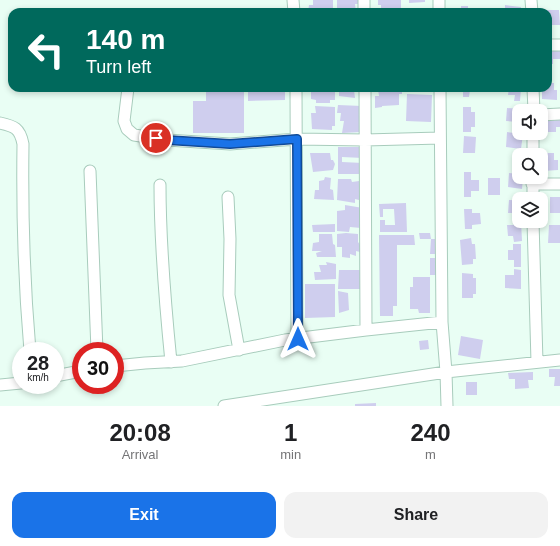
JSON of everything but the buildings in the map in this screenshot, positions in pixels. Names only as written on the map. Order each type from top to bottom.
[{"type":"street","points":[[128,92],[124,121],[127,129],[134,135],[167,140],[230,144],[297,139],[364,140],[440,138]]},
{"type":"street","points":[[296,92],[298,339]]},
{"type":"street","points":[[365,92],[366,330]]},
{"type":"street","points":[[440,92],[442,322],[447,406]]},
{"type":"street","points":[[533,92],[534,104]]},
{"type":"street","points":[[548,114],[560,114]]},
{"type":"street","points":[[0,123],[16,128],[22,138],[23,144],[22,215],[29,342]]},
{"type":"street","points":[[90,171],[97,342]]},
{"type":"street","points":[[548,183],[560,184]]},
{"type":"street","points":[[160,185],[160,230],[164,297],[171,362]]},
{"type":"street","points":[[228,197],[230,239],[229,295],[239,350]]},
{"type":"street","points":[[533,228],[537,362]]},
{"type":"street","points":[[124,365],[182,361],[298,339],[442,322]]},
{"type":"street","points":[[224,406],[239,405],[446,372],[560,360]]},
{"type":"street","points":[[0,385],[12,384]]},
{"type":"route","points":[[156,138],[230,144],[297,139],[298,339]]}]
